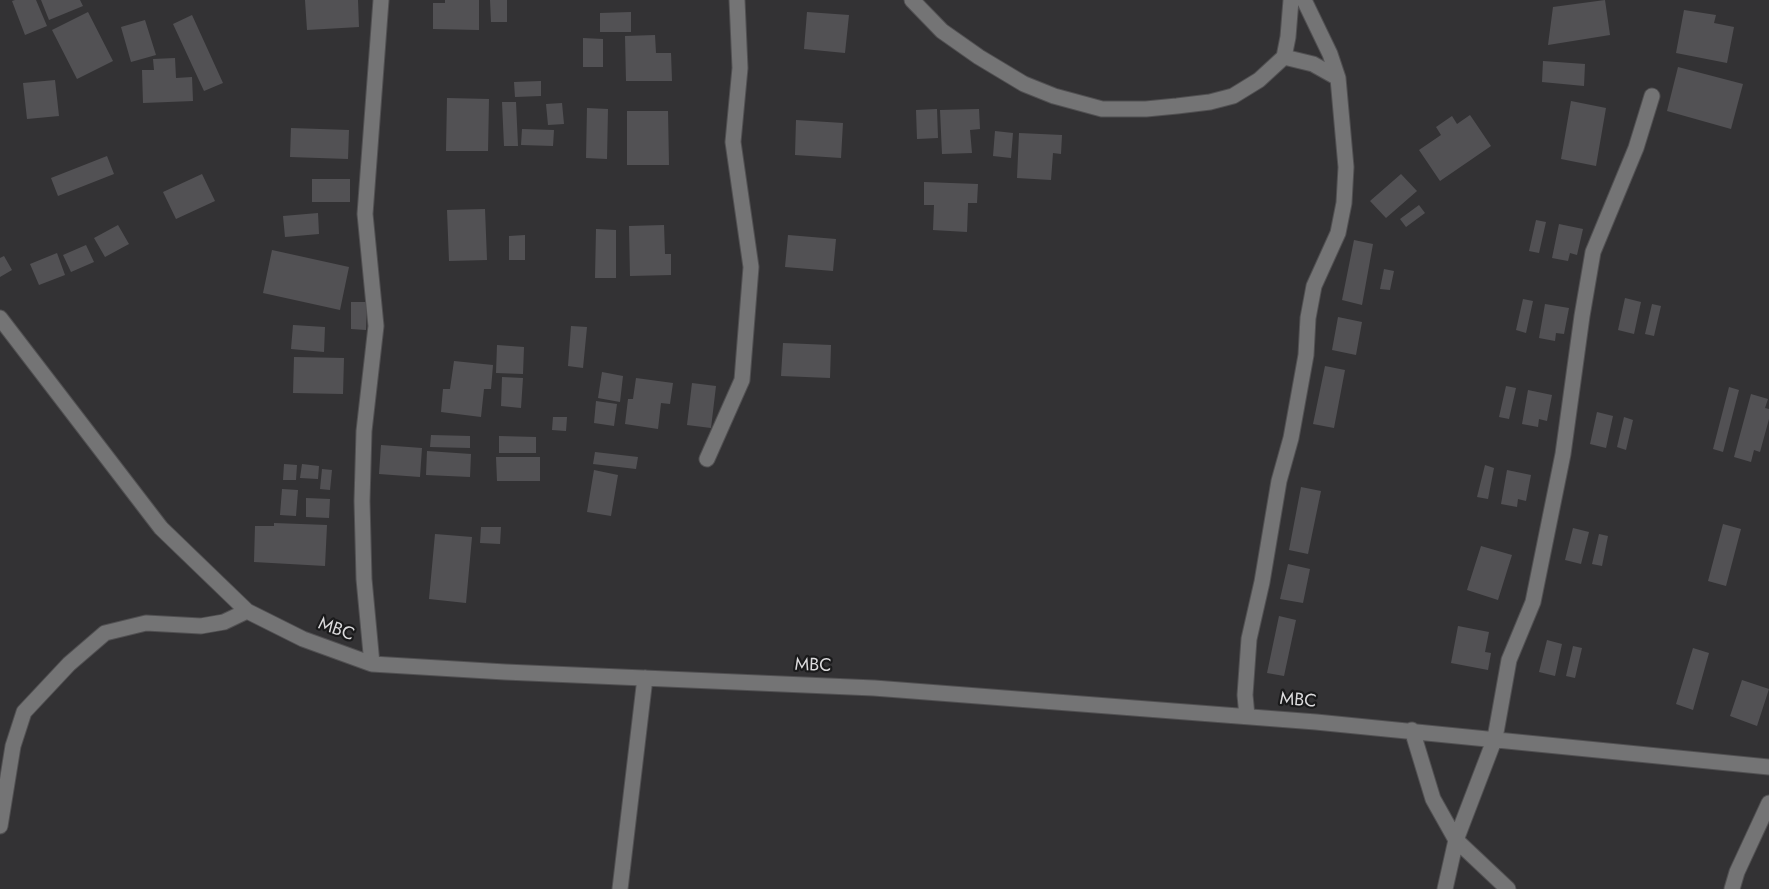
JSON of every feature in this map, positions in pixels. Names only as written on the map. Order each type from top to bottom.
[{"type":"street","points":[[372,664],[364,579],[362,501],[364,430],[376,326],[365,214],[381,0]]},
{"type":"street","points":[[707,459],[742,380],[750,267],[733,142],[740,68],[737,0]]},
{"type":"street","points":[[912,0],[942,31],[1024,84],[1054,96],[1101,109],[1177,106],[1210,102],[1233,96],[1259,80],[1284,57],[1291,0]]},
{"type":"street","points":[[1247,716],[1245,694],[1249,639],[1262,582],[1279,481],[1291,438],[1306,355],[1308,318],[1314,286],[1338,233],[1344,203],[1346,167],[1338,78],[1330,54],[1304,0]]},
{"type":"street","points":[[1284,57],[1313,64],[1338,78]]},
{"type":"street","points":[[1446,889],[1456,840],[1495,738],[1509,660],[1533,602],[1563,454],[1593,252],[1636,148],[1652,96]]},
{"type":"street","name":"MBC","points":[[0,318],[161,528],[247,611],[303,639],[372,664],[874,688],[1412,730],[1769,767]]},
{"type":"street","points":[[0,826],[13,746],[24,712],[69,664],[105,633],[146,623],[201,626],[224,622],[247,611]]},
{"type":"street","points":[[620,889],[645,678]]},
{"type":"street","points":[[1412,730],[1433,798],[1456,840],[1508,889]]},
{"type":"street","points":[[1732,889],[1737,872],[1769,803]]},
{"type":"building","points":[[36,0],[47,26],[25,35],[12,1]]},
{"type":"building","points":[[41,0],[80,0],[83,6],[49,20]]},
{"type":"building","points":[[305,0],[358,0],[359,27],[307,30]]},
{"type":"building","points":[[445,0],[479,0],[479,30],[433,29],[433,3],[445,3]]},
{"type":"building","points":[[490,0],[507,0],[507,22],[491,22]]},
{"type":"building","points":[[1605,0],[1610,35],[1548,45],[1553,7]]},
{"type":"building","points":[[1684,10],[1716,15],[1714,23],[1734,27],[1727,63],[1676,53]]},
{"type":"building","points":[[88,12],[113,61],[77,79],[52,30]]},
{"type":"building","points":[[631,12],[631,32],[600,32],[600,13]]},
{"type":"building","points":[[807,12],[849,15],[845,53],[804,49]]},
{"type":"building","points":[[192,15],[223,83],[204,91],[173,24]]},
{"type":"building","points":[[145,20],[156,55],[131,62],[121,27]]},
{"type":"building","points":[[655,35],[656,53],[671,53],[672,81],[626,81],[625,36]]},
{"type":"building","points":[[583,38],[603,39],[603,67],[583,67]]},
{"type":"building","points":[[175,58],[176,78],[192,77],[193,101],[143,103],[142,70],[154,70],[153,59]]},
{"type":"building","points":[[1543,61],[1585,64],[1584,86],[1542,82]]},
{"type":"building","points":[[1678,67],[1743,84],[1731,129],[1667,111]]},
{"type":"building","points":[[55,80],[59,116],[27,119],[23,83]]},
{"type":"building","points":[[541,81],[541,96],[515,97],[514,82]]},
{"type":"building","points":[[447,98],[489,99],[488,151],[446,151]]},
{"type":"building","points":[[1571,101],[1606,108],[1596,166],[1561,159]]},
{"type":"building","points":[[502,102],[516,102],[518,146],[504,146]]},
{"type":"building","points":[[562,103],[564,124],[548,125],[546,104]]},
{"type":"building","points":[[587,108],[608,109],[607,159],[586,158]]},
{"type":"building","points":[[937,109],[938,138],[917,139],[916,110]]},
{"type":"building","points":[[979,109],[980,129],[970,130],[972,153],[942,154],[940,110]]},
{"type":"building","points":[[627,111],[668,111],[669,165],[627,165]]},
{"type":"building","points":[[1470,115],[1491,146],[1440,181],[1419,150],[1441,135],[1436,127],[1452,116],[1457,124]]},
{"type":"building","points":[[796,120],[843,123],[841,158],[795,155]]},
{"type":"building","points":[[291,128],[349,130],[348,159],[290,157]]},
{"type":"building","points":[[522,129],[554,130],[553,146],[521,145]]},
{"type":"building","points":[[995,131],[1013,133],[1011,158],[993,156]]},
{"type":"building","points":[[1019,133],[1062,135],[1061,154],[1053,153],[1051,180],[1017,178]]},
{"type":"building","points":[[107,156],[114,174],[58,196],[51,178]]},
{"type":"building","points":[[202,174],[215,201],[176,219],[163,192]]},
{"type":"building","points":[[1401,174],[1417,191],[1386,218],[1370,201]]},
{"type":"building","points":[[312,179],[350,179],[350,202],[312,202]]},
{"type":"building","points":[[924,182],[978,184],[977,203],[968,203],[967,232],[933,230],[934,205],[924,205]]},
{"type":"building","points":[[1419,205],[1425,213],[1406,227],[1400,219]]},
{"type":"building","points":[[485,209],[487,260],[449,261],[447,210]]},
{"type":"building","points":[[318,213],[319,234],[285,237],[283,216]]},
{"type":"building","points":[[1536,220],[1546,222],[1539,253],[1529,251]]},
{"type":"building","points":[[1559,224],[1583,229],[1577,255],[1570,253],[1568,261],[1552,258]]},
{"type":"building","points":[[118,225],[129,244],[105,257],[94,238]]},
{"type":"building","points":[[664,225],[665,254],[671,254],[671,275],[630,276],[629,226]]},
{"type":"building","points":[[596,229],[616,230],[616,278],[595,278]]},
{"type":"building","points":[[525,235],[525,260],[509,260],[509,236]]},
{"type":"building","points":[[788,235],[836,239],[833,271],[785,267]]},
{"type":"building","points":[[1354,240],[1373,244],[1362,305],[1342,300]]},
{"type":"building","points":[[86,245],[94,262],[71,272],[63,255]]},
{"type":"building","points":[[272,250],[349,267],[340,310],[263,293]]},
{"type":"building","points":[[57,253],[65,275],[39,285],[30,264]]},
{"type":"building","points":[[4,256],[12,270],[0,277],[0,258]]},
{"type":"building","points":[[1384,269],[1394,271],[1390,290],[1380,289]]},
{"type":"building","points":[[1625,298],[1641,302],[1634,334],[1618,330]]},
{"type":"building","points":[[1523,299],[1533,301],[1526,333],[1516,330]]},
{"type":"building","points":[[351,302],[367,302],[366,330],[351,329]]},
{"type":"building","points":[[1545,304],[1569,308],[1564,334],[1556,333],[1555,341],[1539,338]]},
{"type":"building","points":[[1652,304],[1661,306],[1654,336],[1645,334]]},
{"type":"building","points":[[1338,317],[1362,322],[1356,355],[1332,350]]},
{"type":"building","points":[[293,325],[325,327],[324,352],[291,349]]},
{"type":"building","points":[[571,326],[587,327],[583,368],[568,366]]},
{"type":"building","points":[[783,343],[831,345],[830,378],[781,376]]},
{"type":"building","points":[[497,345],[524,347],[523,374],[496,373]]},
{"type":"building","points":[[294,357],[344,358],[343,394],[293,393]]},
{"type":"building","points":[[454,361],[493,365],[491,389],[484,389],[481,417],[441,412],[443,389],[450,389]]},
{"type":"building","points":[[1325,366],[1345,370],[1334,428],[1313,424]]},
{"type":"building","points":[[602,372],[623,376],[620,402],[598,398]]},
{"type":"building","points":[[502,377],[523,378],[521,408],[501,406]]},
{"type":"building","points":[[636,378],[673,383],[670,404],[661,403],[658,429],[625,424],[628,399],[633,399]]},
{"type":"building","points":[[692,383],[716,386],[711,428],[687,425]]},
{"type":"building","points":[[1506,386],[1516,388],[1509,419],[1499,417]]},
{"type":"building","points":[[1729,387],[1739,390],[1723,452],[1713,449]]},
{"type":"building","points":[[1528,390],[1552,395],[1547,421],[1539,419],[1538,427],[1522,424]]},
{"type":"building","points":[[1751,394],[1768,399],[1765,408],[1769,409],[1769,419],[1760,452],[1754,450],[1751,462],[1734,457]]},
{"type":"building","points":[[596,401],[617,404],[614,426],[594,423]]},
{"type":"building","points":[[1597,412],[1613,416],[1606,448],[1590,444]]},
{"type":"building","points":[[553,417],[567,417],[566,431],[552,430]]},
{"type":"building","points":[[1624,417],[1633,420],[1626,450],[1617,447]]},
{"type":"building","points":[[431,435],[470,436],[470,448],[430,447]]},
{"type":"building","points":[[499,436],[536,437],[536,453],[499,453]]},
{"type":"building","points":[[381,445],[422,448],[420,477],[379,474]]},
{"type":"building","points":[[427,451],[471,454],[470,477],[426,475]]},
{"type":"building","points":[[595,452],[638,457],[636,469],[593,464]]},
{"type":"building","points":[[496,457],[540,457],[540,481],[497,481]]},
{"type":"building","points":[[284,464],[297,465],[296,480],[283,480]]},
{"type":"building","points":[[302,464],[319,466],[318,479],[300,478]]},
{"type":"building","points":[[1485,465],[1494,468],[1488,499],[1477,497]]},
{"type":"building","points":[[322,469],[332,470],[330,490],[320,489]]},
{"type":"building","points":[[594,470],[618,475],[611,516],[587,512]]},
{"type":"building","points":[[1507,470],[1531,475],[1526,501],[1518,499],[1517,507],[1501,504]]},
{"type":"building","points":[[1301,487],[1321,491],[1308,554],[1289,550]]},
{"type":"building","points":[[282,489],[298,490],[296,516],[280,515]]},
{"type":"building","points":[[306,498],[330,499],[329,518],[306,517]]},
{"type":"building","points":[[274,523],[327,525],[325,566],[254,562],[255,526],[274,526]]},
{"type":"building","points":[[1723,524],[1741,529],[1726,586],[1708,581]]},
{"type":"building","points":[[481,527],[501,527],[500,544],[480,543]]},
{"type":"building","points":[[1573,528],[1589,532],[1581,564],[1565,560]]},
{"type":"building","points":[[435,534],[472,537],[466,603],[429,599]]},
{"type":"building","points":[[1599,534],[1608,536],[1602,566],[1592,564]]},
{"type":"building","points":[[1481,546],[1512,555],[1498,600],[1467,590]]},
{"type":"building","points":[[1288,564],[1310,569],[1303,603],[1280,599]]},
{"type":"building","points":[[1279,616],[1296,620],[1284,676],[1267,673]]},
{"type":"building","points":[[1458,626],[1489,632],[1485,652],[1491,653],[1488,670],[1451,663]]},
{"type":"building","points":[[1547,640],[1562,644],[1555,676],[1539,672]]},
{"type":"building","points":[[1573,646],[1582,648],[1575,678],[1566,676]]},
{"type":"building","points":[[1693,648],[1709,653],[1693,710],[1676,704]]},
{"type":"building","points":[[1742,680],[1769,689],[1757,726],[1730,716]]}]
